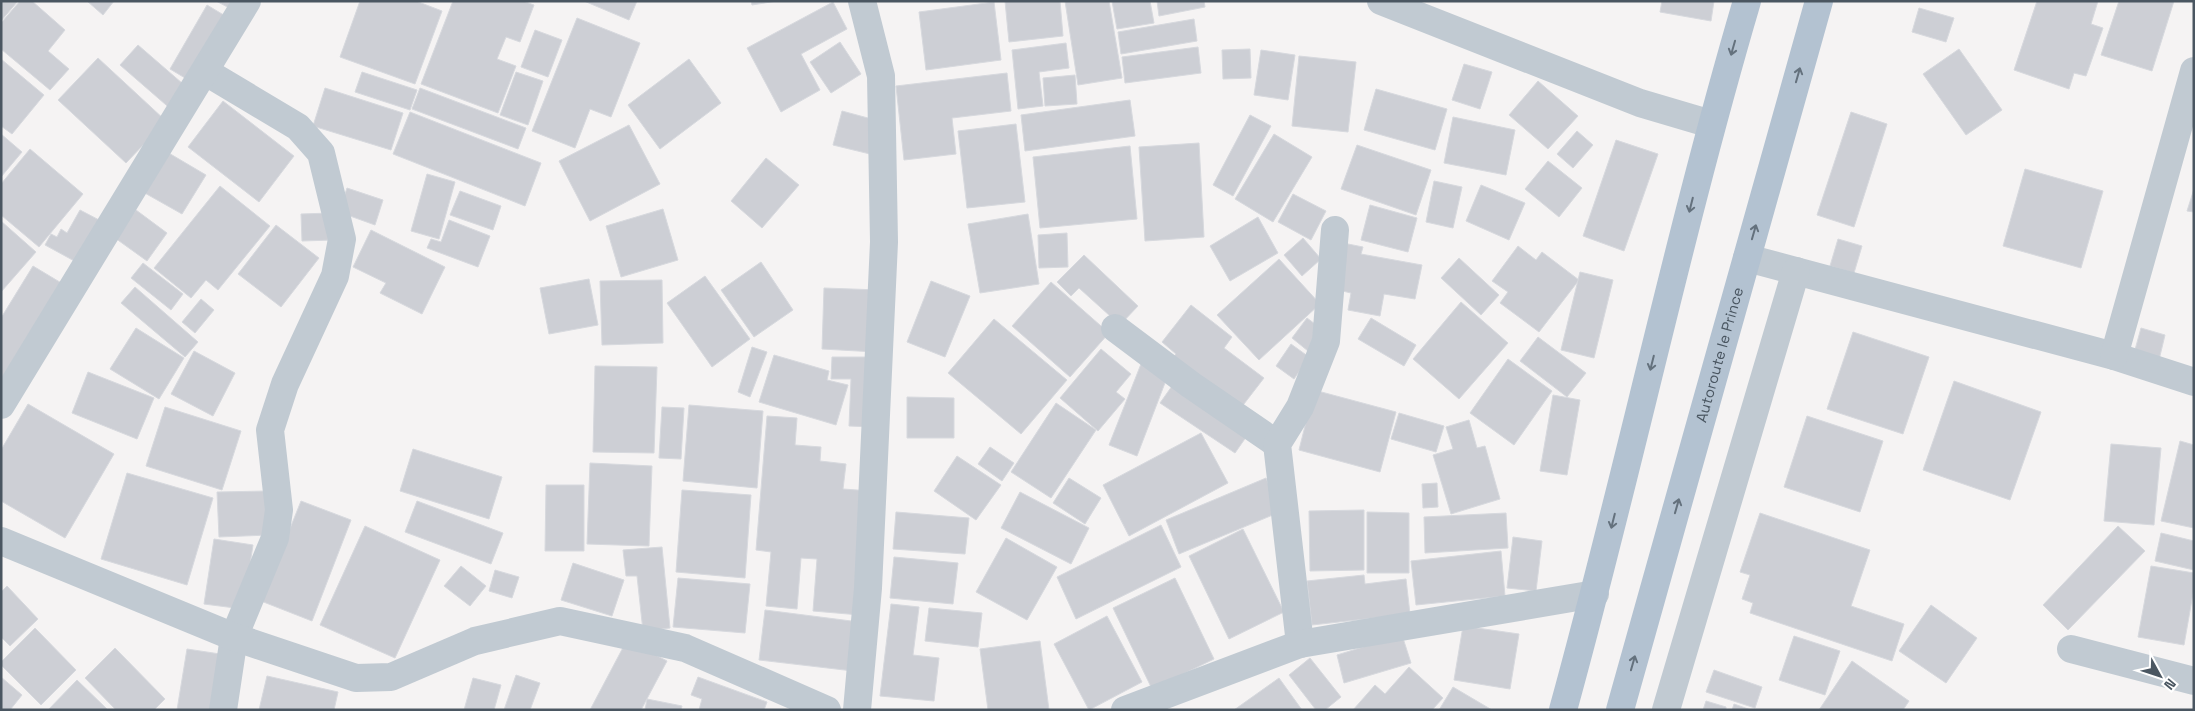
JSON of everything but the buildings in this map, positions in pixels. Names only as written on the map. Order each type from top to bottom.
[{"type":"main road","points":[[1563,710],[1595,594],[1711,124],[1747,1]]},
{"type":"main road","name":"Autoroute le Prince","points":[[1620,710],[1818,1]]},
{"type":"street","points":[[1,405],[206,72],[247,1]]},
{"type":"street","points":[[857,710],[868,588],[884,242],[881,76],[862,1]]},
{"type":"street","points":[[1381,1],[1640,104],[1711,124]]},
{"type":"street","points":[[2114,356],[2194,71]]},
{"type":"street","points":[[206,72],[298,127],[321,153],[342,239],[335,276],[285,384],[270,430],[279,510],[275,538],[234,637],[223,710]]},
{"type":"street","points":[[1300,644],[1277,444],[1300,407],[1326,341],[1335,230]]},
{"type":"street","points":[[1747,258],[2114,356],[2194,382]]},
{"type":"street","points":[[1666,710],[1796,271]]},
{"type":"street","points":[[1115,328],[1191,385],[1277,444]]},
{"type":"street","points":[[1,541],[234,637],[356,678],[391,677],[475,642],[560,621],[685,648],[827,710]]},
{"type":"street","points":[[1125,710],[1300,644],[1595,594]]},
{"type":"street","points":[[2071,649],[2194,681]]}]
